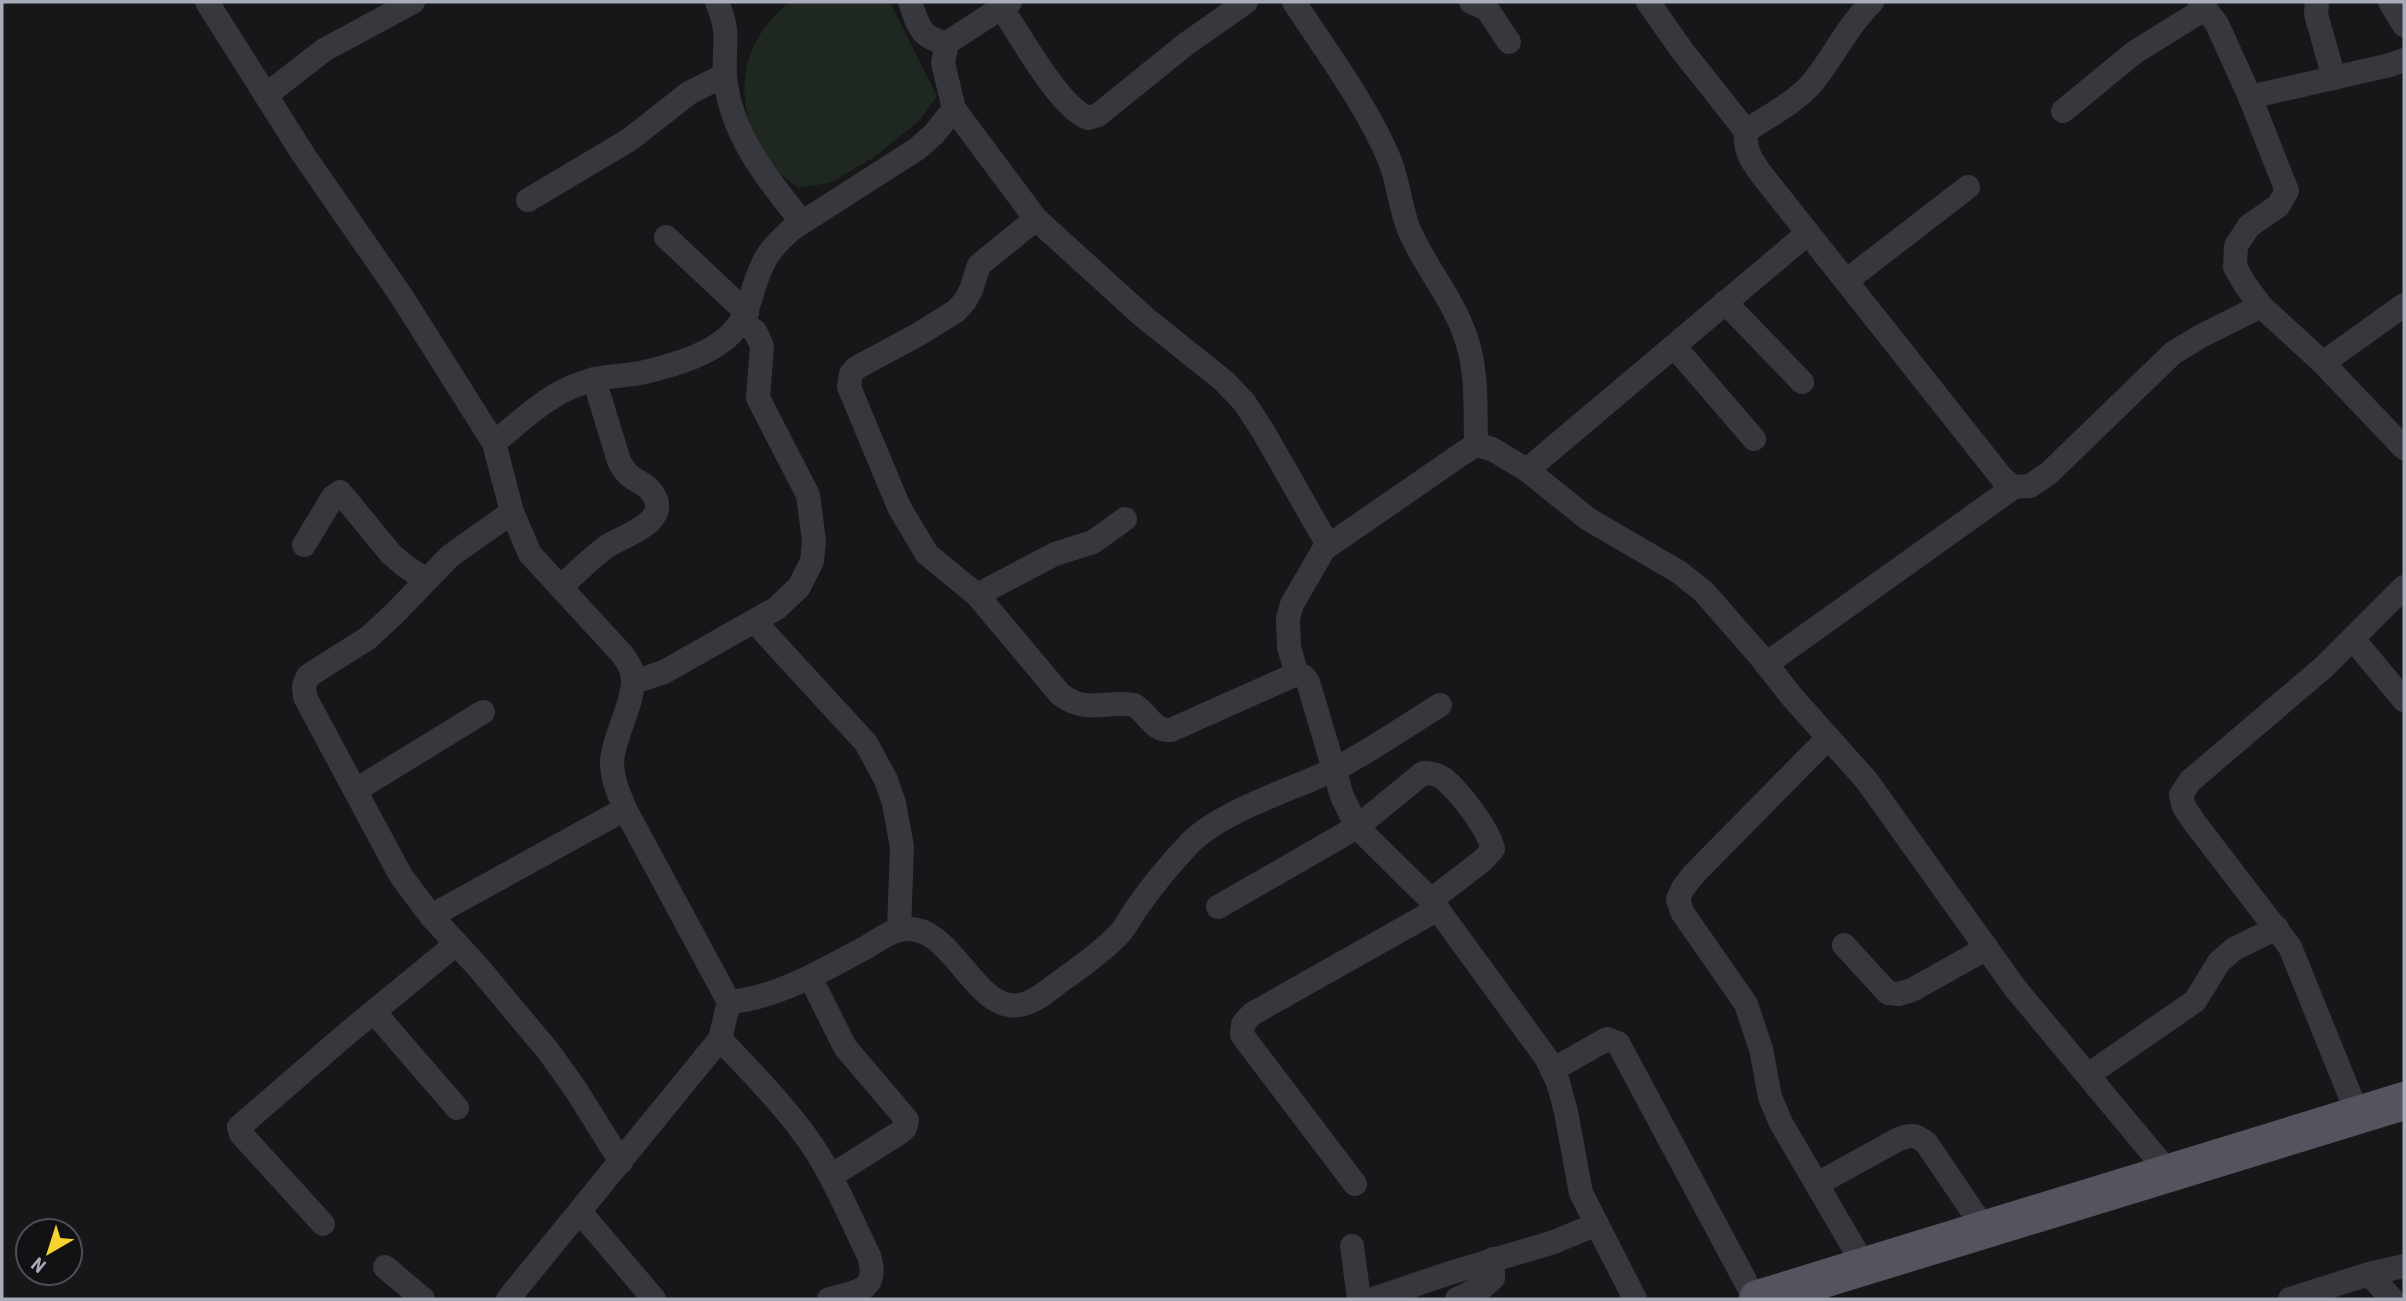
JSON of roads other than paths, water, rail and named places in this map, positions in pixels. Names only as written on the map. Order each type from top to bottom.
[{"type":"main road","points":[[1757,1299],[2404,1101]]},
{"type":"street","points":[[207,2],[265,95],[401,297],[494,443],[512,512],[530,554],[622,654],[632,670],[634,682],[614,746],[612,761],[615,784],[625,809],[729,1002],[720,1039],[508,1299]]},
{"type":"street","points":[[265,95],[324,50],[413,2]]},
{"type":"street","points":[[717,2],[727,31],[725,75],[741,135],[774,188],[802,222]]},
{"type":"street","points":[[909,2],[927,38],[947,43]]},
{"type":"street","points":[[1246,2],[1186,44],[1098,115],[1088,118],[1076,113],[1059,94],[1006,4],[947,43],[943,63],[954,109],[1036,219],[1144,317],[1224,381],[1244,402],[1328,545]]},
{"type":"street","points":[[1294,2],[1379,137],[1390,161],[1405,220],[1417,248],[1466,335],[1474,376],[1476,445]]},
{"type":"street","points":[[1471,2],[1487,9],[1509,42]]},
{"type":"street","points":[[1648,2],[1681,49],[1746,131],[1745,144],[1749,157],[2003,478],[2014,487]]},
{"type":"street","points":[[1746,131],[1799,97],[1813,83],[1854,21],[1872,2]]},
{"type":"street","points":[[2317,2],[2316,14],[2334,78]]},
{"type":"street","points":[[2390,2],[2404,24]]},
{"type":"street","points":[[2063,111],[2135,51],[2203,5],[2217,24],[2250,97],[2287,191],[2278,206],[2249,226],[2236,246],[2235,267],[2261,306],[2323,363],[2404,448]]},
{"type":"street","points":[[2250,97],[2404,60]]},
{"type":"street","points":[[528,200],[629,140],[689,93],[725,75]]},
{"type":"street","points":[[494,443],[558,394],[594,379],[644,372],[693,357],[721,342],[744,318],[762,266],[776,244],[802,222],[916,149],[934,134],[954,109]]},
{"type":"street","points":[[1846,281],[1968,187]]},
{"type":"street","points":[[1036,219],[979,265],[965,301],[956,311],[856,368],[851,374],[849,387],[898,507],[927,554],[977,596],[1060,695],[1069,701],[1086,707],[1134,705],[1163,731],[1185,726],[1294,673]]},
{"type":"street","points":[[1527,470],[1808,233]]},
{"type":"street","points":[[634,682],[664,672],[777,608],[799,587],[812,561],[814,541],[812,511],[803,482],[758,398],[762,346],[760,338],[666,237]]},
{"type":"street","points":[[1725,302],[1802,382]]},
{"type":"street","points":[[2323,363],[2404,304]]},
{"type":"street","points":[[1766,664],[2014,487],[2030,486],[2049,473],[2173,353],[2261,306]]},
{"type":"street","points":[[1674,346],[1754,439]]},
{"type":"street","points":[[561,587],[606,547],[643,526],[656,513],[657,502],[648,487],[624,473],[594,379]]},
{"type":"street","points":[[1294,673],[1287,634],[1292,604],[1328,545],[1476,445],[1492,449],[1527,470],[1588,519],[1679,572],[1704,592],[1867,781],[2015,988],[2169,1173]]},
{"type":"street","points":[[304,545],[333,497],[340,492],[391,554],[426,580]]},
{"type":"street","points":[[512,512],[450,556],[377,630],[308,676],[303,686],[304,697],[356,789],[393,864],[431,916],[549,1052],[621,1162]]},
{"type":"street","points":[[977,596],[1055,554],[1093,542],[1125,519]]},
{"type":"street","points":[[2358,1115],[2290,947],[2193,822],[2184,807],[2181,795],[2190,781],[2297,691],[2404,587]]},
{"type":"street","points":[[755,622],[866,743],[886,780],[897,813],[902,847],[899,930]]},
{"type":"street","points":[[2353,639],[2404,700]]},
{"type":"street","points":[[1294,673],[1303,676],[1308,682],[1342,796],[1357,827],[1434,905],[1547,1059],[1566,1112],[1581,1193],[1635,1299]]},
{"type":"street","points":[[729,1002],[765,995],[810,977],[899,930],[930,935],[984,990],[1010,1005],[1023,1004],[1039,997],[1113,940],[1171,865],[1208,826],[1334,769],[1440,705]]},
{"type":"street","points":[[356,789],[483,712]]},
{"type":"street","points":[[1828,738],[1694,874],[1678,900],[1682,912],[1746,1004],[1761,1049],[1770,1097],[1781,1123],[1865,1268]]},
{"type":"street","points":[[1218,907],[1357,827],[1423,773],[1434,773],[1444,778],[1490,837],[1493,849],[1434,905],[1252,1014],[1243,1024],[1242,1035],[1354,1184]]},
{"type":"street","points":[[431,916],[625,809]]},
{"type":"street","points":[[2088,1075],[2195,1001],[2219,962],[2234,949],[2277,928]]},
{"type":"street","points":[[323,1224],[241,1134],[239,1127],[456,944]]},
{"type":"street","points":[[1844,945],[1888,993],[1899,995],[1987,948]]},
{"type":"street","points":[[810,977],[845,1046],[907,1120],[905,1128],[899,1133],[831,1176]]},
{"type":"street","points":[[374,1012],[457,1108]]},
{"type":"street","points":[[720,1039],[812,1144],[831,1176],[869,1256],[873,1269],[870,1281],[864,1289],[829,1299]]},
{"type":"street","points":[[1552,1070],[1608,1039],[1618,1043],[1757,1299]]},
{"type":"street","points":[[1817,1184],[1897,1140],[1909,1135],[1919,1136],[1986,1231]]},
{"type":"street","points":[[580,1212],[654,1299]]},
{"type":"street","points":[[1373,1299],[1493,1259],[1554,1242],[1597,1224]]},
{"type":"street","points":[[1352,1246],[1359,1299]]},
{"type":"street","points":[[1457,1299],[1493,1278],[1493,1259]]},
{"type":"street","points":[[2290,1299],[2404,1266]]},
{"type":"street","points":[[385,1267],[423,1299]]},
{"type":"street","points":[[2369,1274],[2392,1299]]}]
